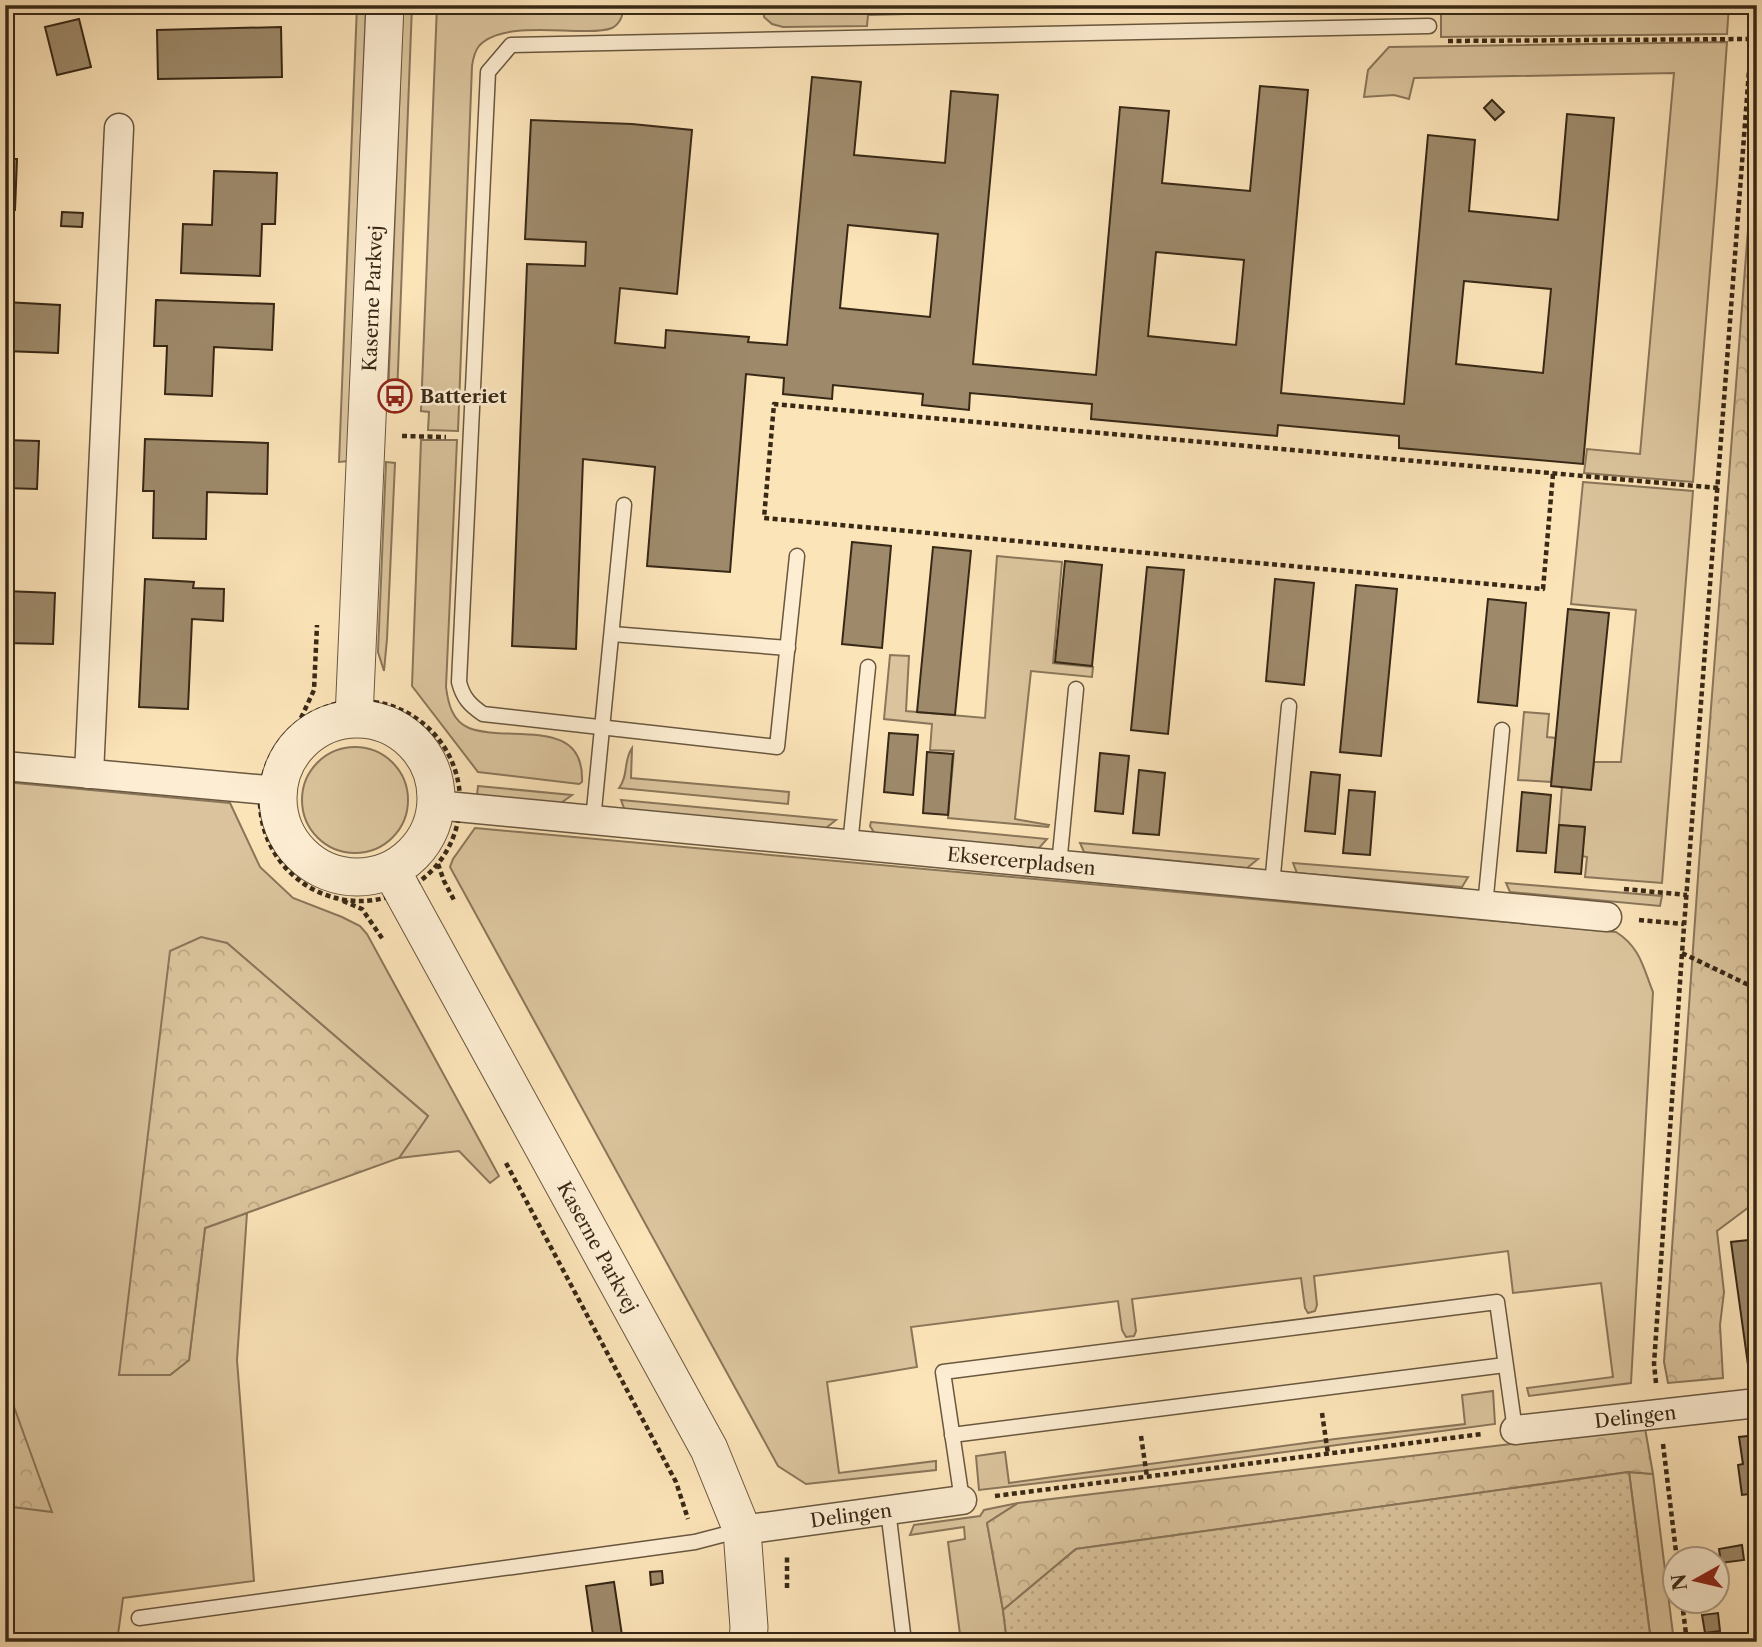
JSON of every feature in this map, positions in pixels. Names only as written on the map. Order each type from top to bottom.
[{"type":"street","name":"Kaserne Parkvej","points":[[354,709],[385,5]]},
{"type":"street","points":[[89,774],[119,128]]},
{"type":"street","points":[[354,709],[404,734],[424,753],[448,806],[397,881],[345,877],[321,870],[302,856],[287,837],[269,790],[295,749],[311,733],[354,709]]},
{"type":"street","points":[[5,766],[269,790]]},
{"type":"street","name":"Eksercerpladsen","points":[[448,806],[1607,917]]},
{"type":"street","name":"Kaserne Parkvej","points":[[397,881],[709,1449],[742,1530],[748,1642]]},
{"type":"street","name":"Delingen","points":[[1515,1430],[1757,1402]]},
{"type":"street","name":"Delingen","points":[[742,1530],[962,1500]]},
{"type":"lane","points":[[797,556],[778,747],[483,713],[471,706],[463,695],[459,682],[488,72],[511,45],[1429,26]]},
{"type":"lane","points":[[593,820],[624,505]]},
{"type":"lane","points":[[612,634],[788,648]]},
{"type":"lane","points":[[850,845],[868,667]]},
{"type":"lane","points":[[1059,865],[1076,689]]},
{"type":"lane","points":[[1272,885],[1289,706]]},
{"type":"lane","points":[[1485,906],[1502,730]]},
{"type":"lane","points":[[962,1500],[943,1371],[1497,1302],[1515,1430]]},
{"type":"lane","points":[[952,1435],[1506,1365]]},
{"type":"lane","points":[[888,1510],[904,1642]]},
{"type":"lane","points":[[139,1618],[695,1542],[742,1530]]},
{"type":"path","points":[[1674,1546],[1654,1364],[1684,924],[1754,5]]},
{"type":"path","points":[[1429,26],[1436,41],[1752,39]]},
{"type":"path","points":[[1553,474],[1543,589],[764,519],[775,404],[1719,488]]},
{"type":"path","points":[[366,434],[471,438]]},
{"type":"path","points":[[344,901],[374,901],[397,881],[422,880],[438,864],[457,827],[448,806],[457,774],[449,754],[438,737],[424,723],[388,704],[354,709],[327,705],[302,718],[281,737],[267,762],[269,790],[260,820],[271,849],[289,873],[314,891],[362,909],[386,943]]},
{"type":"path","points":[[1607,917],[1684,924]]},
{"type":"path","points":[[1682,953],[1757,989]]},
{"type":"path","points":[[502,1157],[676,1482],[695,1542]]},
{"type":"path","points":[[962,1500],[1515,1430]]},
{"type":"path","points":[[1683,1616],[1686,1642]]},
{"type":"green space","points":[[357,5],[366,5],[348,461],[339,462]]},
{"type":"green space","points":[[403,5],[412,5],[397,396],[388,396]]},
{"type":"green space","points":[[437,5],[624,5],[619,21],[608,29],[499,34],[479,46],[475,53],[472,66],[458,431],[428,430],[429,412],[421,411]]},
{"type":"green space","points":[[763,5],[1000,5],[997,9],[986,12],[868,15],[867,26],[783,27],[772,24],[764,17]]},
{"type":"green space","points":[[1441,5],[1729,5],[1727,34],[1441,37]]},
{"type":"green space","points":[[1727,42],[1693,482],[1584,473],[1587,449],[1640,454],[1674,73],[1414,78],[1409,99],[1394,95],[1364,97],[1368,70],[1389,47]]},
{"type":"green space","points":[[1757,80],[1757,927],[1754,961],[1757,965],[1757,1201],[1717,1231],[1724,1292],[1720,1325],[1723,1378],[1668,1383],[1664,1362],[1753,165]]},
{"type":"green space","points":[[421,440],[457,440],[446,687],[452,711],[463,725],[469,728],[558,739],[571,747],[580,761],[582,782],[579,784],[478,772],[412,686]]},
{"type":"green space","points":[[386,462],[395,463],[384,671],[378,652]]},
{"type":"green space","points":[[1583,482],[1693,491],[1662,883],[1585,877],[1587,857],[1582,856],[1585,827],[1559,825],[1562,786],[1591,789],[1594,762],[1621,762],[1636,610],[1571,604]]},
{"type":"green space","points":[[997,556],[1062,562],[1053,663],[1093,667],[1092,677],[1031,671],[1015,819],[1049,825],[1048,827],[948,818],[954,751],[930,750],[932,724],[884,719],[890,655],[909,656],[906,711],[985,718]]},
{"type":"green space","points":[[1524,712],[1549,714],[1547,737],[1556,738],[1551,782],[1518,780]]},
{"type":"green space","points":[[355,747],[375,751],[392,763],[404,780],[408,800],[404,820],[392,837],[375,849],[355,853],[335,849],[318,837],[306,820],[302,800],[306,780],[318,763],[335,751]]},
{"type":"green space","points":[[632,748],[631,778],[789,792],[788,804],[619,788]]},
{"type":"green space","points":[[5,782],[230,803],[260,867],[293,898],[342,917],[360,926],[367,934],[499,1176],[490,1183],[459,1151],[399,1158],[428,1116],[227,943],[119,1375],[170,1375],[189,1360],[205,1228],[247,1213],[237,1360],[254,1581],[123,1598],[117,1642],[5,1642]]},
{"type":"green space","points":[[478,786],[572,795],[561,803],[477,795]]},
{"type":"green space","points":[[621,800],[836,820],[826,828],[625,811]]},
{"type":"green space","points":[[871,822],[1047,839],[1039,848],[875,834],[870,826]]},
{"type":"green space","points":[[475,828],[1616,932],[1636,951],[1653,992],[1631,1383],[1529,1396],[1527,1388],[1613,1377],[1601,1283],[1513,1293],[1508,1251],[1314,1276],[1317,1305],[1315,1311],[1308,1313],[1301,1278],[1132,1299],[1136,1331],[1134,1336],[1126,1337],[1122,1330],[1118,1301],[911,1327],[917,1367],[827,1382],[839,1473],[936,1461],[936,1470],[806,1484],[778,1466],[450,867]]},
{"type":"green space","points":[[1080,843],[1258,859],[1247,868],[1084,852]]},
{"type":"green space","points":[[1293,863],[1468,877],[1462,887],[1297,873]]},
{"type":"green space","points":[[1506,883],[1662,896],[1660,906],[1510,892]]},
{"type":"green space","points":[[201,937],[227,943],[428,1116],[399,1158],[205,1228],[189,1360],[170,1375],[119,1375],[170,951]]},
{"type":"green space","points":[[5,1382],[52,1512],[5,1506]]},
{"type":"green space","points":[[1493,1391],[1495,1424],[979,1490],[976,1456],[1005,1452],[1009,1483],[1465,1424],[1462,1395]]},
{"type":"green space","points":[[1645,1428],[1653,1474],[1629,1472],[1076,1549],[1003,1610],[987,1523],[1018,1503]]},
{"type":"green space","points":[[1629,1472],[1653,1474],[1662,1546],[1660,1616],[1671,1616],[1674,1642],[1651,1642]]},
{"type":"green space","points":[[1629,1472],[1651,1642],[1007,1642],[1003,1610],[1076,1549]]},
{"type":"green space","points":[[1018,1503],[987,1523],[1007,1642],[961,1642],[948,1542],[965,1539],[964,1527],[910,1535],[914,1525],[980,1516],[984,1510]]},
{"type":"building","points":[[79,19],[91,67],[57,75],[45,27]]},
{"type":"building","points":[[281,27],[282,77],[158,79],[157,30]]},
{"type":"building","points":[[5,40],[14,40],[14,94],[5,94]]},
{"type":"building","points":[[812,77],[861,82],[854,155],[945,163],[951,91],[998,95],[973,364],[1096,375],[1120,107],[1169,111],[1162,183],[1250,191],[1260,86],[1308,90],[1281,393],[1404,404],[1428,135],[1475,140],[1469,211],[1558,220],[1567,114],[1614,118],[1583,464],[1399,448],[1399,436],[1278,425],[1277,436],[1091,419],[1092,404],[970,393],[969,410],[922,405],[923,394],[833,385],[832,399],[783,394],[784,378],[746,374],[730,572],[647,566],[655,467],[583,459],[576,649],[512,646],[527,264],[585,266],[586,242],[525,239],[531,120],[632,124],[692,130],[677,294],[620,288],[615,343],[665,348],[666,330],[749,337],[748,342],[787,345]],"holes":[[[848,225],[938,234],[930,317],[840,308]],[[1156,252],[1244,260],[1236,345],[1148,336]],[[1464,281],[1551,289],[1543,373],[1456,364]]]},
{"type":"building","points":[[1492,100],[1504,112],[1495,120],[1484,108]]},
{"type":"building","points":[[5,159],[17,159],[15,210],[5,209]]},
{"type":"building","points":[[214,171],[277,173],[275,224],[262,224],[260,276],[181,273],[183,224],[212,225]]},
{"type":"building","points":[[62,212],[83,213],[82,227],[61,226]]},
{"type":"building","points":[[156,300],[274,304],[272,350],[214,347],[212,396],[165,394],[167,346],[154,346]]},
{"type":"building","points":[[5,302],[60,305],[58,353],[5,351]]},
{"type":"building","points":[[145,439],[268,443],[267,494],[207,492],[206,539],[153,538],[154,491],[143,491]]},
{"type":"building","points":[[5,440],[39,441],[37,489],[5,488]]},
{"type":"building","points":[[852,542],[891,546],[882,648],[842,644]]},
{"type":"building","points":[[933,547],[971,551],[955,715],[917,712]]},
{"type":"building","points":[[1065,561],[1102,565],[1092,666],[1055,662]]},
{"type":"building","points":[[1147,567],[1184,570],[1168,734],[1131,730]]},
{"type":"building","points":[[145,579],[194,582],[193,588],[224,589],[223,621],[192,619],[188,709],[139,707]]},
{"type":"building","points":[[1275,579],[1314,583],[1304,685],[1266,681]]},
{"type":"building","points":[[1356,585],[1397,589],[1381,756],[1340,752]]},
{"type":"building","points":[[5,591],[55,593],[53,644],[5,643]]},
{"type":"building","points":[[1488,599],[1526,603],[1517,706],[1478,702]]},
{"type":"building","points":[[1568,609],[1609,613],[1591,790],[1551,786]]},
{"type":"building","points":[[889,733],[918,735],[913,795],[884,792]]},
{"type":"building","points":[[927,752],[953,754],[948,815],[923,813]]},
{"type":"building","points":[[1100,753],[1129,756],[1123,814],[1095,811]]},
{"type":"building","points":[[1139,770],[1165,773],[1159,835],[1133,833]]},
{"type":"building","points":[[1311,772],[1340,775],[1335,834],[1305,831]]},
{"type":"building","points":[[1349,790],[1375,792],[1370,855],[1343,853]]},
{"type":"building","points":[[1522,792],[1551,795],[1546,853],[1517,851]]},
{"type":"building","points":[[1559,825],[1585,827],[1581,874],[1555,872]]},
{"type":"building","points":[[1757,1239],[1757,1364],[1748,1365],[1731,1242]]},
{"type":"building","points":[[1757,1435],[1757,1493],[1742,1495],[1738,1465],[1743,1464],[1739,1437]]},
{"type":"building","points":[[1742,1545],[1744,1560],[1730,1562],[1730,1547]]},
{"type":"building","points":[[662,1571],[663,1583],[651,1585],[650,1572]]},
{"type":"building","points":[[614,1582],[623,1642],[594,1642],[586,1586]]},
{"type":"building","points":[[1702,1616],[1718,1616],[1720,1631],[1705,1633]]},
{"type":"building","points":[[177,1633],[178,1642],[131,1642],[130,1639]]},
{"type":"place","name":"Batteriet","points":[[395,396]]}]
